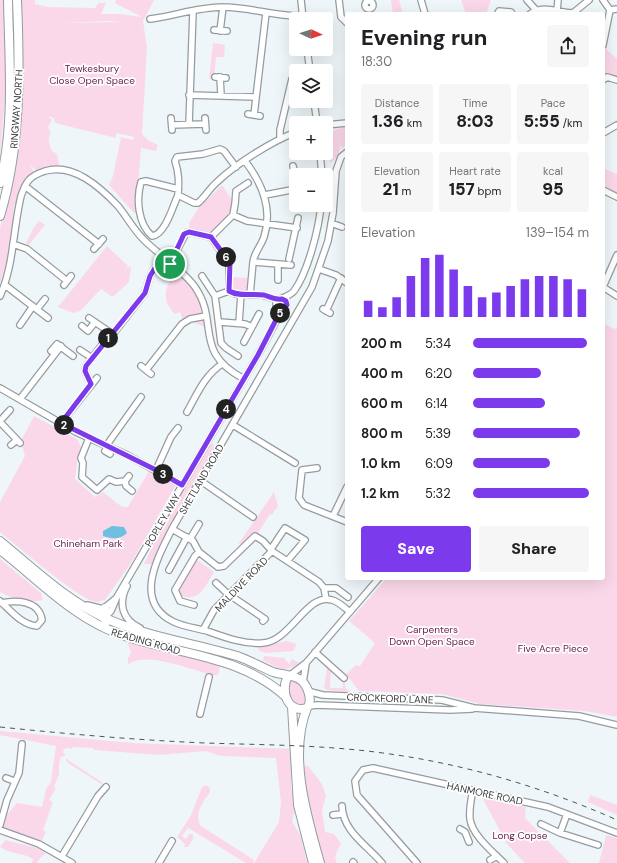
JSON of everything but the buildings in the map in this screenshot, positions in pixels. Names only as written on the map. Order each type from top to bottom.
[{"type":"highway","name":"RINGWAY NORTH","points":[[0,183],[5,156],[8,121],[8,0]]},
{"type":"highway","name":"RINGWAY NORTH","points":[[0,216],[8,184],[16,134],[19,60],[17,0]]},
{"type":"highway","name":"READING ROAD","points":[[0,541],[69,597],[105,618],[155,635],[239,657],[268,670],[288,676]]},
{"type":"highway","name":"READING ROAD","points":[[0,550],[55,595],[93,623],[126,637],[224,661],[258,675],[285,696]]},
{"type":"highway","points":[[105,608],[105,618],[107,623],[117,629],[175,647],[178,650]]},
{"type":"highway","points":[[313,863],[298,805],[292,707],[285,696],[284,687],[288,676],[297,678],[305,686],[310,700],[301,727],[301,778],[308,819],[320,863]]},
{"type":"highway","points":[[292,707],[300,710],[308,707]]},
{"type":"street","points":[[301,0],[302,12]]},
{"type":"street","points":[[339,0],[342,17],[345,21]]},
{"type":"street","points":[[421,0],[424,12]]},
{"type":"street","points":[[528,0],[536,10]]},
{"type":"street","points":[[556,11],[558,0]]},
{"type":"street","points":[[576,12],[589,0]]},
{"type":"street","points":[[603,0],[610,10],[605,32]]},
{"type":"street","points":[[151,17],[223,7],[289,16]]},
{"type":"street","points":[[223,7],[217,30],[227,31]]},
{"type":"street","points":[[371,8],[372,12]]},
{"type":"street","points":[[533,12],[543,8],[566,12]]},
{"type":"street","points":[[610,10],[617,8]]},
{"type":"street","points":[[189,124],[193,11]]},
{"type":"street","points":[[248,114],[257,116],[256,97],[266,14]]},
{"type":"street","points":[[220,77],[220,95]]},
{"type":"street","points":[[605,78],[607,77],[617,80]]},
{"type":"street","points":[[280,138],[280,130],[289,92]]},
{"type":"street","points":[[190,95],[256,97]]},
{"type":"street","points":[[333,124],[345,123]]},
{"type":"street","points":[[172,124],[205,124]]},
{"type":"street","points":[[605,132],[617,125]]},
{"type":"street","points":[[236,167],[224,151],[220,149],[203,154],[177,157],[175,161],[179,174],[178,192],[163,230],[158,235],[152,236],[144,224],[138,203],[141,182],[146,181],[178,192],[194,203],[198,203],[217,182],[236,167],[280,138],[289,135]]},
{"type":"street","name":"SHETLAND ROAD","points":[[326,599],[314,603],[282,636],[269,642],[246,642],[174,622],[162,613],[153,599],[151,584],[152,573],[156,561],[172,529],[303,305],[319,269],[331,223],[336,170],[341,157],[345,154]]},
{"type":"street","points":[[245,161],[257,178],[265,195],[267,224],[262,242],[254,256],[250,295]]},
{"type":"street","points":[[0,296],[5,285],[13,244],[17,210],[25,186],[29,180],[43,172],[62,169],[73,171],[88,180],[112,201],[142,238],[196,288],[204,306],[210,342],[218,358],[222,364],[244,379]]},
{"type":"street","points":[[211,237],[233,215],[236,204],[236,191],[248,183]]},
{"type":"street","points":[[25,186],[101,241],[94,249]]},
{"type":"street","points":[[265,195],[289,190]]},
{"type":"street","points":[[605,191],[617,197]]},
{"type":"street","name":"POPLEY WAY","points":[[105,618],[111,611],[117,597],[244,379],[277,318],[278,309],[282,300],[288,296],[299,282],[310,255],[319,212]]},
{"type":"street","points":[[233,215],[247,220],[297,228]]},
{"type":"street","points":[[253,262],[278,264],[290,262],[298,218]]},
{"type":"street","points":[[331,223],[342,227]]},
{"type":"street","points":[[170,264],[186,233],[189,232],[211,237],[230,263],[229,291]]},
{"type":"street","points":[[13,244],[28,250],[68,280]]},
{"type":"street","points":[[605,282],[617,255]]},
{"type":"street","points":[[91,384],[85,371],[92,358],[145,293],[150,276],[162,257]]},
{"type":"street","points":[[278,264],[278,280]]},
{"type":"street","points":[[319,269],[341,278],[345,281]]},
{"type":"street","points":[[202,276],[215,296],[220,322],[221,343],[238,356]]},
{"type":"street","points":[[326,311],[341,278]]},
{"type":"street","points":[[5,285],[48,318]]},
{"type":"street","points":[[605,288],[617,296]]},
{"type":"street","points":[[215,296],[229,291],[282,300]]},
{"type":"street","points":[[239,323],[241,294]]},
{"type":"street","points":[[268,297],[278,309]]},
{"type":"street","points":[[20,325],[45,299]]},
{"type":"street","name":"POPLEY WAY","points":[[278,309],[286,308],[282,300]]},
{"type":"street","points":[[244,342],[259,314]]},
{"type":"street","points":[[141,366],[148,372],[182,324],[190,319],[206,316]]},
{"type":"street","points":[[89,318],[111,333]]},
{"type":"street","points":[[82,326],[88,331],[95,322]]},
{"type":"street","points":[[220,322],[239,323],[252,327]]},
{"type":"street","points":[[51,351],[57,344],[74,356]]},
{"type":"street","points":[[20,399],[61,346]]},
{"type":"street","points":[[80,350],[92,358]]},
{"type":"street","points":[[187,412],[207,378],[222,364]]},
{"type":"street","points":[[61,423],[96,377]]},
{"type":"street","points":[[0,388],[89,438],[107,450],[156,470],[182,485]]},
{"type":"street","points":[[107,450],[142,397]]},
{"type":"street","points":[[0,410],[8,412],[0,422],[18,441],[10,445]]},
{"type":"street","points":[[233,425],[296,464]]},
{"type":"street","points":[[156,470],[171,437],[178,428]]},
{"type":"street","points":[[89,438],[81,458],[83,479],[97,490],[109,479],[116,482],[127,479],[127,488],[132,491]]},
{"type":"street","points":[[317,468],[302,470],[299,498],[304,505],[345,521]]},
{"type":"street","points":[[200,481],[254,517]]},
{"type":"street","points":[[333,516],[345,491]]},
{"type":"street","points":[[169,570],[188,538],[199,524]]},
{"type":"street","points":[[172,529],[193,541],[198,550],[218,567],[224,566],[255,536],[271,550],[285,528],[304,540],[288,560]]},
{"type":"street","points":[[197,599],[193,607],[180,600],[175,590],[198,550]]},
{"type":"street","name":"MALDIVE ROAD","points":[[203,630],[214,610],[271,550],[319,582],[324,588],[336,588],[348,598]]},
{"type":"street","points":[[133,571],[123,596],[122,604],[124,614],[132,623],[155,635]]},
{"type":"street","points":[[288,676],[306,663],[377,580]]},
{"type":"street","points":[[216,583],[228,594],[265,619],[263,621]]},
{"type":"street","points":[[324,588],[326,599],[336,602],[350,612]]},
{"type":"street","points":[[69,597],[97,609],[105,608]]},
{"type":"street","name":"POPLEY WAY","points":[[105,608],[117,597]]},
{"type":"street","points":[[19,600],[37,609],[42,620],[37,626],[32,626],[1,602],[19,600]]},
{"type":"street","points":[[9,609],[12,601]]},
{"type":"street","points":[[93,623],[105,618]]},
{"type":"street","name":"CROCKFORD LANE","points":[[316,652],[344,678]]},
{"type":"street","points":[[305,686],[306,663]]},
{"type":"street","points":[[200,714],[209,677]]},
{"type":"street","name":"CROCKFORD LANE","points":[[305,686],[311,692],[323,695],[442,700],[474,708]]},
{"type":"street","name":"CROCKFORD LANE","points":[[308,707],[317,705],[358,708],[450,710],[474,708],[579,716],[617,725]]},
{"type":"street","points":[[0,825],[14,781],[19,773],[22,744]]},
{"type":"street","name":"HANMORE ROAD","points":[[414,862],[358,795],[355,781],[364,770],[373,768],[548,807],[617,832]]},
{"type":"street","points":[[6,778],[14,781]]},
{"type":"street","points":[[62,856],[97,798],[106,788]]},
{"type":"street","points":[[473,790],[470,813],[474,829],[496,856],[504,863]]},
{"type":"street","points":[[342,806],[342,814],[356,839],[374,853],[382,863]]},
{"type":"street","points":[[333,815],[342,814]]},
{"type":"street","points":[[560,833],[567,814]]},
{"type":"street","points":[[541,824],[550,831],[598,845]]},
{"type":"street","points":[[469,842],[462,830],[474,829]]},
{"type":"street","points":[[0,830],[39,844],[72,863]]},
{"type":"street","points":[[486,844],[492,839]]},
{"type":"street","points":[[159,863],[172,841]]},
{"type":"street","points":[[490,860],[496,856]]},
{"type":"green space","points":[[0,0],[5,0],[6,89],[0,154]]},
{"type":"green space","name":"Tewkesbury Close Open Space","points":[[20,0],[35,0],[35,4],[48,7],[95,8],[99,3],[106,3],[101,14],[120,14],[142,17],[115,3],[116,0],[154,0],[143,21],[147,48],[142,134],[148,140],[158,145],[156,151],[141,148],[136,212],[134,213],[109,185],[113,176],[121,137],[133,140],[134,137],[116,133],[116,138],[55,123],[54,118],[48,116],[52,120],[48,127],[51,133],[49,137],[49,144],[52,151],[57,154],[59,165],[36,171],[30,164],[35,175],[26,180],[14,206],[10,251],[0,283],[0,228],[17,159],[15,157]],"holes":[[[110,21],[122,22],[60,23]]]},
{"type":"green space","points":[[391,0],[399,0],[402,12],[393,12]]},
{"type":"green space","points":[[461,0],[491,0],[487,12],[465,12]]},
{"type":"green space","points":[[213,43],[225,45],[224,57],[216,57],[214,79],[209,79]]},
{"type":"green space","points":[[605,48],[617,59],[617,78],[605,77]]},
{"type":"green space","points":[[345,127],[345,145],[343,148],[340,146],[339,155],[331,163],[329,160],[333,160],[334,130]]},
{"type":"green space","points":[[605,169],[617,174],[617,193],[605,186]]},
{"type":"green space","points":[[222,185],[235,204],[233,215],[211,237],[189,232],[189,223],[203,201],[206,201]]},
{"type":"green space","points":[[39,221],[45,225],[29,245],[26,243],[34,227]]},
{"type":"green space","points":[[107,246],[128,266],[124,269],[131,266],[129,282],[114,296],[111,296],[101,289],[80,311],[73,313],[58,307]]},
{"type":"green space","points":[[177,271],[194,289],[205,327],[182,318],[180,312],[175,314],[167,303],[167,287]]},
{"type":"green space","points":[[233,277],[248,278],[248,294],[232,288]]},
{"type":"green space","points":[[605,324],[614,329],[617,327],[617,717],[585,711],[480,704],[442,694],[359,691],[346,674],[356,665],[360,666],[375,643],[349,621],[385,580],[605,580]]},
{"type":"green space","name":"Chineham Park","points":[[34,416],[77,439],[82,449],[78,456],[75,479],[95,497],[103,492],[122,507],[128,507],[149,471],[176,485],[131,563],[105,600],[96,602],[88,599],[63,583],[0,532],[0,502],[25,456],[21,441]]},
{"type":"green space","points":[[211,443],[219,449],[155,564],[144,564],[172,507]]},
{"type":"green space","points":[[274,492],[278,506],[272,515],[270,514],[258,533],[256,532],[240,545],[239,543]]},
{"type":"green space","points":[[0,559],[41,593],[43,600],[33,601],[21,599],[0,592]]},
{"type":"green space","points":[[197,560],[214,572],[205,587],[198,594],[193,597],[182,596],[179,590]]},
{"type":"green space","points":[[287,641],[297,644],[293,651],[265,653],[258,650],[259,647]]},
{"type":"green space","points":[[130,642],[208,661],[220,667],[218,675],[212,675],[156,660],[135,661],[128,665],[128,658],[131,652],[128,644]]},
{"type":"green space","points":[[264,656],[284,658],[289,664],[292,659],[299,663],[289,668],[281,669],[263,660]]},
{"type":"green space","points":[[327,668],[331,669],[330,688],[343,688],[343,683],[337,678],[338,676],[344,680],[346,689],[352,692],[326,690],[324,688]]},
{"type":"green space","points":[[292,681],[301,686],[307,701],[305,705],[297,705],[291,698],[288,684]]},
{"type":"green space","points":[[0,731],[132,743],[291,749],[291,787],[295,809],[292,821],[301,837],[307,863],[254,863],[279,822],[281,802],[276,758],[221,756],[206,751],[158,755],[95,750],[93,748],[66,748],[63,750],[65,756],[61,757],[59,763],[59,774],[54,787],[56,788],[49,800],[53,802],[43,830],[46,832],[41,842],[2,828],[5,817],[17,803],[42,807],[46,789],[51,782],[56,746],[0,735]]},
{"type":"green space","points":[[65,758],[103,783],[101,784],[68,763]]},
{"type":"green space","points":[[305,766],[308,766],[322,784],[326,796],[322,810],[325,832],[334,834],[341,844],[336,855],[337,863],[323,863],[306,800],[304,787]]},
{"type":"green space","points":[[206,785],[210,788],[210,792],[198,813],[201,826],[254,860],[253,863],[246,863],[188,828],[182,836],[186,839],[189,834],[193,834],[193,839],[188,847],[184,847],[185,844],[177,837],[191,815],[202,787]]},
{"type":"green space","points":[[590,795],[617,805],[617,815],[588,802]]},
{"type":"green space","name":"Long Copse","points":[[482,797],[526,807],[525,818],[570,863],[525,863],[507,844]]},
{"type":"green space","points":[[606,835],[617,838],[617,863],[599,863]]},
{"type":"green space","points":[[5,840],[38,848],[46,853],[37,863],[32,863],[33,859],[25,855],[4,850],[0,847]]},
{"type":"water","points":[[112,526],[124,527],[127,533],[116,538],[103,536],[103,531]]},
{"type":"railway","points":[[0,727],[205,743],[321,747],[390,754],[448,764],[506,779],[590,808],[617,820]]},
{"type":"route","points":[[189,232],[211,237],[230,263],[229,291],[235,294],[262,295],[278,300],[282,299],[287,303],[287,307],[282,310],[277,318],[275,325],[258,355],[182,485],[127,455],[76,432],[61,423],[67,413],[91,384],[85,371],[86,366],[111,333],[113,334],[141,299],[145,293],[150,276],[162,257],[170,264],[178,250],[184,234],[189,232]]},
{"type":"park label","name":"Carpenters Down Open Space","points":[[432,634]]},
{"type":"park label","name":"Five Acre Piece","points":[[553,648]]}]
